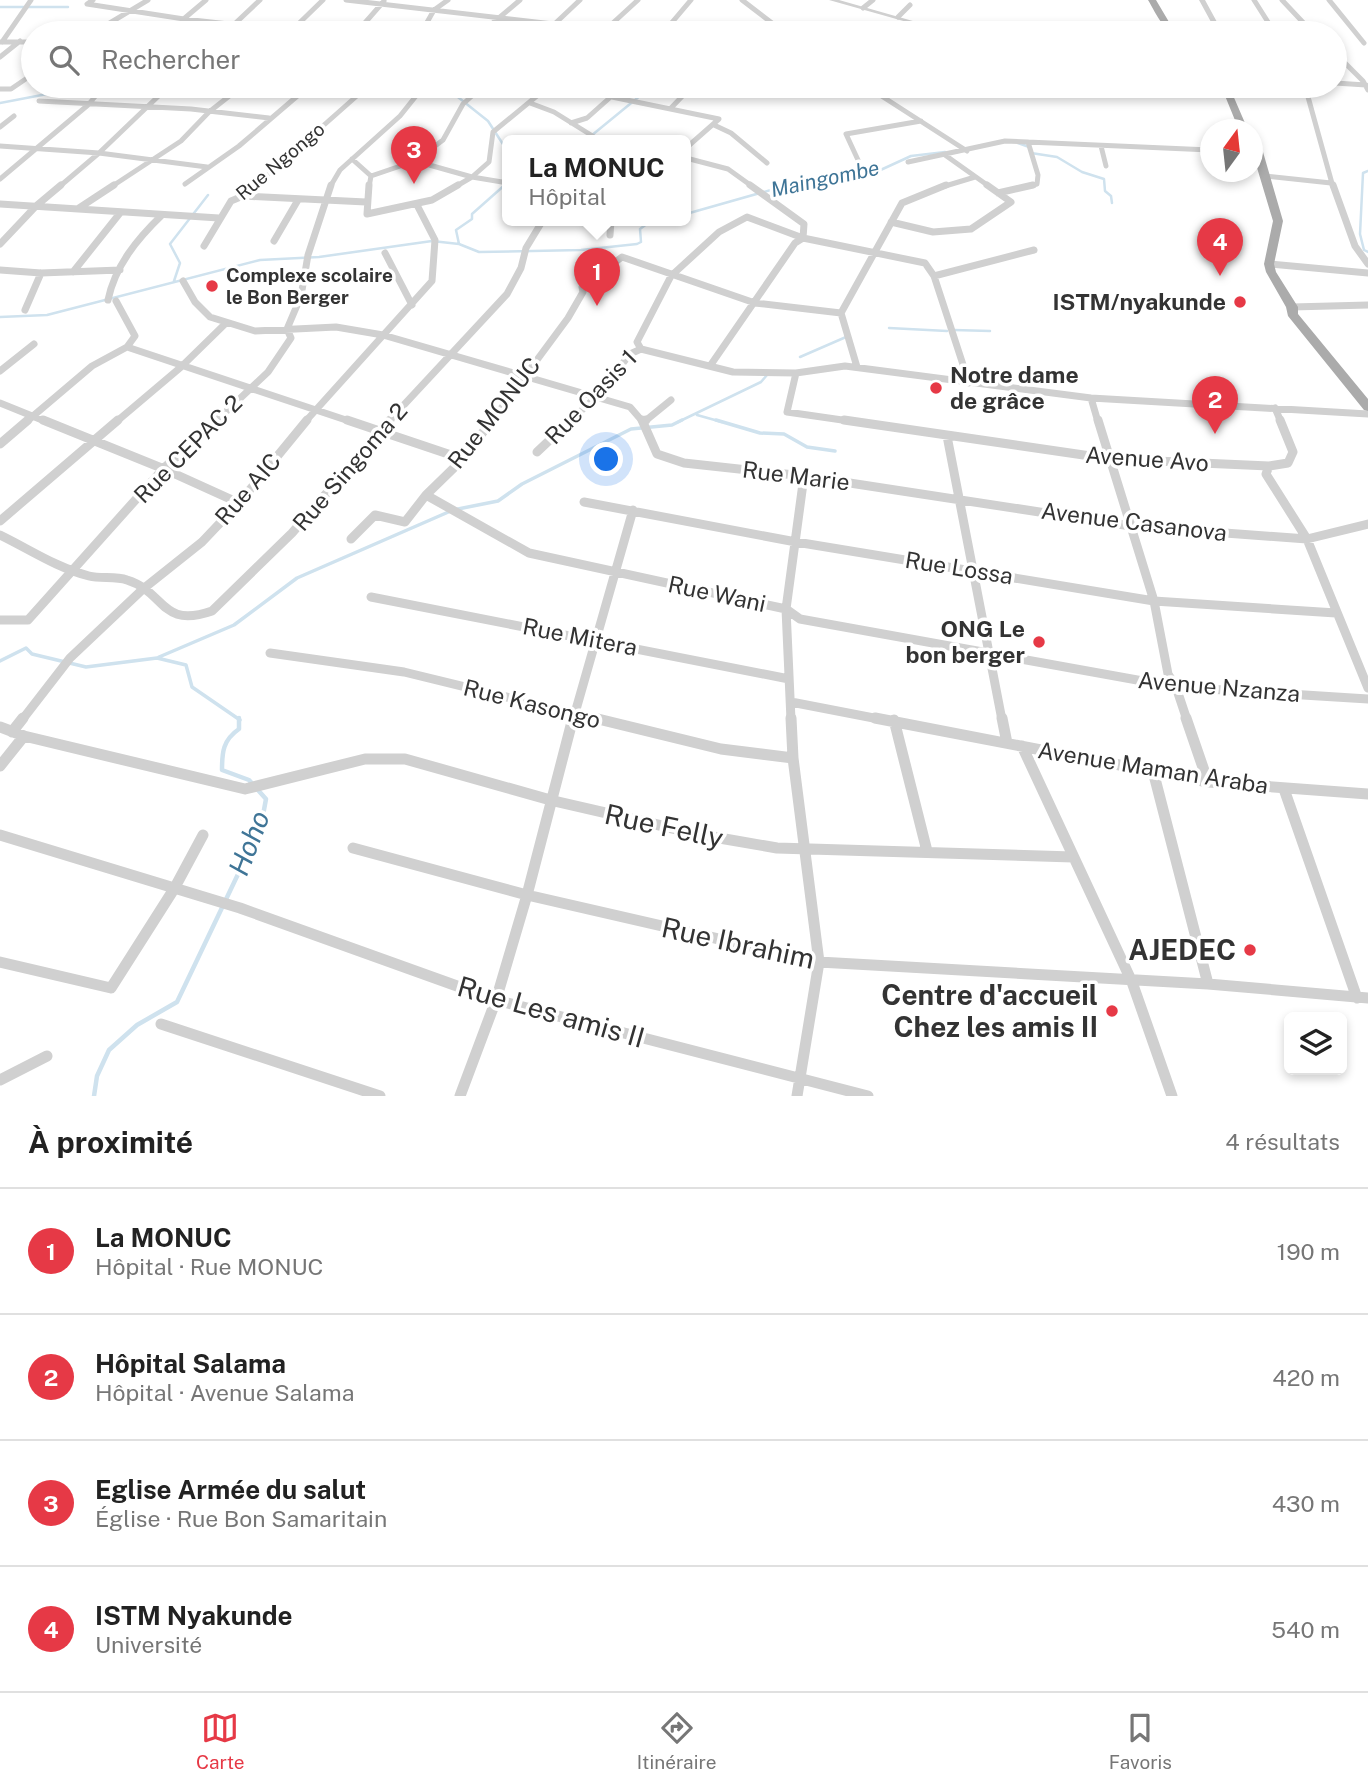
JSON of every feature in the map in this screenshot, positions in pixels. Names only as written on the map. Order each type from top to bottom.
[{"type":"main road","points":[[1152,0],[1164,21]]},
{"type":"main road","points":[[1230,98],[1239,119]]},
{"type":"main road","points":[[1263,169],[1278,221],[1269,264],[1277,285],[1292,307],[1292,314],[1368,407]]},
{"type":"street","points":[[1,42],[31,0]]},
{"type":"street","points":[[93,0],[87,4],[201,21]]},
{"type":"street","points":[[114,21],[148,0]]},
{"type":"street","points":[[182,21],[206,0]]},
{"type":"street","points":[[238,21],[260,0]]},
{"type":"street","points":[[301,21],[323,0]]},
{"type":"street","points":[[346,0],[384,2],[532,21]]},
{"type":"street","points":[[428,21],[434,10],[448,0]]},
{"type":"street","points":[[496,21],[520,0]]},
{"type":"street","points":[[558,21],[580,0]]},
{"type":"street","points":[[615,21],[638,0]]},
{"type":"street","points":[[673,21],[691,0]]},
{"type":"street","points":[[742,0],[769,21]]},
{"type":"street","points":[[832,0],[909,21]]},
{"type":"street","points":[[863,8],[873,0]]},
{"type":"street","points":[[1202,0],[1213,21]]},
{"type":"street","points":[[1254,0],[1267,21]]},
{"type":"street","points":[[1282,0],[1302,21]]},
{"type":"street","points":[[1329,0],[1346,21]]},
{"type":"street","points":[[367,21],[384,2]]},
{"type":"street","points":[[898,18],[910,5]]},
{"type":"street","points":[[1347,22],[1364,43]]},
{"type":"street","points":[[1,42],[20,41]]},
{"type":"street","points":[[0,58],[20,41]]},
{"type":"street","points":[[1347,66],[1367,88]]},
{"type":"street","points":[[0,89],[11,89],[21,82]]},
{"type":"street","points":[[1347,85],[1367,88]]},
{"type":"street","points":[[0,179],[94,98]]},
{"type":"street","points":[[0,244],[36,206],[99,153],[155,98]]},
{"type":"street","points":[[79,208],[181,141],[227,98]]},
{"type":"street","points":[[185,184],[239,146],[294,98]]},
{"type":"street","name":"Rue Ngongo","points":[[204,246],[230,201],[243,196],[354,98]]},
{"type":"street","name":"Rue CEPAC 2","points":[[0,620],[28,620],[164,469],[285,350],[291,338],[287,329],[301,296],[308,257],[331,185],[352,159],[400,116],[414,98]]},
{"type":"street","points":[[371,176],[415,162],[449,132],[469,98]]},
{"type":"street","points":[[371,176],[366,202],[367,214],[417,205],[444,196],[489,162],[495,130],[536,98]]},
{"type":"street","points":[[571,123],[587,118],[611,98]]},
{"type":"street","points":[[617,98],[719,119],[691,144]]},
{"type":"street","points":[[671,108],[681,98]]},
{"type":"street","points":[[885,98],[965,150]]},
{"type":"street","points":[[1308,98],[1331,183],[1355,246],[1368,264]]},
{"type":"street","points":[[39,101],[269,118]]},
{"type":"street","points":[[530,103],[554,112],[589,135]]},
{"type":"street","points":[[0,127],[14,116]]},
{"type":"street","points":[[858,160],[846,134],[922,121]]},
{"type":"street","points":[[714,125],[731,133],[767,163]]},
{"type":"street","points":[[908,162],[1005,141],[1200,150]]},
{"type":"street","points":[[998,193],[1037,184],[1038,175],[1028,142]]},
{"type":"street","points":[[0,146],[99,153],[207,167]]},
{"type":"street","points":[[1101,146],[1106,166]]},
{"type":"street","points":[[891,222],[933,232],[971,229],[1011,202],[945,155]]},
{"type":"street","points":[[352,159],[371,176]]},
{"type":"street","points":[[691,159],[728,169],[761,192],[804,224],[803,238]]},
{"type":"street","points":[[415,162],[502,182]]},
{"type":"street","points":[[1266,176],[1331,183]]},
{"type":"street","points":[[857,367],[841,313],[902,203],[958,180],[975,177]]},
{"type":"street","points":[[243,196],[366,202]]},
{"type":"street","name":"Rue Ngongo","points":[[274,241],[298,200]]},
{"type":"street","points":[[0,204],[219,218]]},
{"type":"street","name":"Rue AIC","points":[[12,732],[70,657],[143,589],[202,542],[239,503],[316,410],[432,281],[435,241],[417,205]]},
{"type":"street","points":[[74,272],[120,213]]},
{"type":"street","points":[[0,444],[92,366],[127,347],[135,336],[110,299],[120,270],[142,232],[162,215]]},
{"type":"street","name":"Rue Oasis 1","points":[[537,452],[597,396],[630,354],[641,349],[637,342],[671,276],[719,232],[747,217],[803,238]]},
{"type":"street","name":"Rue Singoma 2","points":[[143,589],[166,611],[197,619],[212,611],[292,533],[380,431],[507,294],[540,226]]},
{"type":"street","points":[[610,235],[611,226]]},
{"type":"street","points":[[710,366],[795,243],[803,238],[925,263],[933,276],[969,383]]},
{"type":"street","points":[[933,276],[1034,250]]},
{"type":"street","points":[[385,253],[412,305]]},
{"type":"street","name":"Rue MONUC","points":[[351,539],[375,515],[405,522],[426,495],[463,459],[568,318],[583,292],[582,287],[622,257],[671,276]]},
{"type":"street","points":[[1269,264],[1368,273]]},
{"type":"street","points":[[0,270],[41,273],[120,270]]},
{"type":"street","points":[[25,310],[41,273]]},
{"type":"street","points":[[671,276],[755,303],[841,313]]},
{"type":"street","points":[[183,281],[195,302],[210,317],[226,323],[268,332],[336,327],[383,335],[630,407],[646,426],[671,400]]},
{"type":"street","points":[[1292,307],[1368,305]]},
{"type":"street","points":[[0,521],[181,367],[226,323]]},
{"type":"street","points":[[0,371],[34,344]]},
{"type":"street","points":[[127,347],[463,459]]},
{"type":"street","points":[[641,349],[733,372],[796,373],[857,367],[1091,398],[1368,414]]},
{"type":"street","name":"Avenue Avo","points":[[796,373],[787,412],[1111,460],[1269,466]]},
{"type":"street","points":[[1091,398],[1154,601],[1164,640],[1168,674],[1176,687],[1208,782]]},
{"type":"street","points":[[0,403],[93,443],[164,469],[239,503]]},
{"type":"street","points":[[1275,408],[1293,452],[1288,463],[1269,466],[1266,474],[1307,539],[1368,688]]},
{"type":"street","name":"Rue Marie","points":[[646,426],[657,454],[684,463],[804,476],[961,498]]},
{"type":"street","points":[[947,436],[1007,743]]},
{"type":"street","points":[[797,1096],[819,962],[793,758],[786,609],[804,476]]},
{"type":"street","name":"Rue Wani","points":[[426,495],[528,553],[786,609],[800,619],[989,652]]},
{"type":"street","name":"Avenue Casanova","points":[[961,498],[1131,526],[1307,539],[1368,524]]},
{"type":"street","name":"Rue Lossa","points":[[584,502],[796,542],[1154,601],[1336,613]]},
{"type":"street","points":[[460,1096],[496,1000],[527,895],[554,801],[594,639],[616,574],[633,510]]},
{"type":"street","points":[[0,535],[73,570],[92,577],[128,580],[143,589]]},
{"type":"street","name":"Rue Mitera","points":[[371,597],[789,679]]},
{"type":"street","name":"Avenue Nzanza","points":[[989,652],[1176,687],[1368,699]]},
{"type":"street","name":"Rue Kasongo","points":[[270,653],[404,672],[721,749],[793,758]]},
{"type":"street","points":[[791,702],[1022,746],[1132,982],[1171,1096]]},
{"type":"street","points":[[894,720],[927,850]]},
{"type":"street","points":[[0,727],[24,736],[0,766]]},
{"type":"street","name":"Rue Felly","points":[[24,736],[245,789],[266,786],[382,755],[554,801],[702,835],[777,848],[927,850],[1073,857]]},
{"type":"street","name":"Avenue Maman Araba","points":[[1022,746],[1208,782],[1368,794]]},
{"type":"street","points":[[1153,772],[1208,984]]},
{"type":"street","points":[[1284,789],[1362,998]]},
{"type":"street","name":"Rue Les amis II","points":[[0,835],[240,908],[289,928],[496,1000],[868,1096]]},
{"type":"street","points":[[0,962],[93,986],[111,988],[174,889],[203,835]]},
{"type":"street","name":"Rue Ibrahim","points":[[353,848],[527,895],[819,962],[1132,982],[1208,984],[1362,998]]},
{"type":"street","points":[[160,1024],[380,1096]]},
{"type":"street","points":[[0,1080],[47,1056]]},
{"type":"waterway","points":[[0,7],[68,7]]},
{"type":"waterway","points":[[0,103],[26,98]]},
{"type":"waterway","points":[[459,98],[488,121],[502,143]]},
{"type":"waterway","points":[[592,135],[637,98]]},
{"type":"waterway","points":[[1018,143],[1029,147],[1031,153],[1057,157],[1082,172],[1104,179],[1105,191],[1111,196],[1112,203]]},
{"type":"waterway","name":"Maingombe","points":[[691,213],[799,182],[874,173],[911,156],[945,152]]},
{"type":"waterway","points":[[1368,171],[1363,173],[1360,234],[1364,250],[1368,252]]},
{"type":"waterway","points":[[459,244],[456,230],[472,219],[472,214],[502,187]]},
{"type":"waterway","points":[[174,281],[180,263],[170,244],[208,195]]},
{"type":"waterway","name":"Maingombe","points":[[459,244],[479,252],[581,250],[637,244],[641,242],[640,229],[644,226]]},
{"type":"waterway","name":"Maingombe","points":[[0,317],[47,315],[260,260],[319,257],[432,241],[459,244]]},
{"type":"waterway","points":[[889,328],[947,331]]},
{"type":"waterway","points":[[954,330],[990,331]]},
{"type":"waterway","points":[[800,357],[846,337]]},
{"type":"waterway","points":[[678,422],[761,382],[767,375]]},
{"type":"waterway","points":[[697,415],[722,422]]},
{"type":"waterway","points":[[678,422],[682,420]]},
{"type":"waterway","points":[[716,420],[760,433],[784,434],[807,447],[835,451]]},
{"type":"waterway","points":[[159,657],[234,625],[297,578],[453,510],[498,501],[522,484],[631,429],[678,422]]},
{"type":"waterway","name":"Hoho","points":[[0,661],[26,648],[32,654],[86,667],[157,658],[186,665],[192,687],[239,719]]},
{"type":"waterway","name":"Hoho","points":[[94,1096],[97,1076],[109,1050],[137,1025],[177,1002],[261,826],[266,799],[249,780],[222,770],[225,747],[239,729],[239,719]]},
{"type":"place","name":"Eglise Armée du salut","points":[[414,184]]},
{"type":"place","name":"ISTM Nyakunde","points":[[1220,276]]},
{"type":"place","name":"Complexe scolaire le Bon Berger","points":[[212,286]]},
{"type":"place","name":"ISTM/nyakunde","points":[[1240,302]]},
{"type":"place","name":"La MONUC","points":[[597,306]]},
{"type":"place","name":"Notre dame de grâce","points":[[936,388]]},
{"type":"place","name":"Hôpital Salama","points":[[1215,434]]},
{"type":"place","name":"ONG Le bon berger","points":[[1039,642]]},
{"type":"place","name":"AJEDEC","points":[[1250,950]]},
{"type":"place","name":"Centre d'accueil Chez les amis II","points":[[1112,1011]]}]
